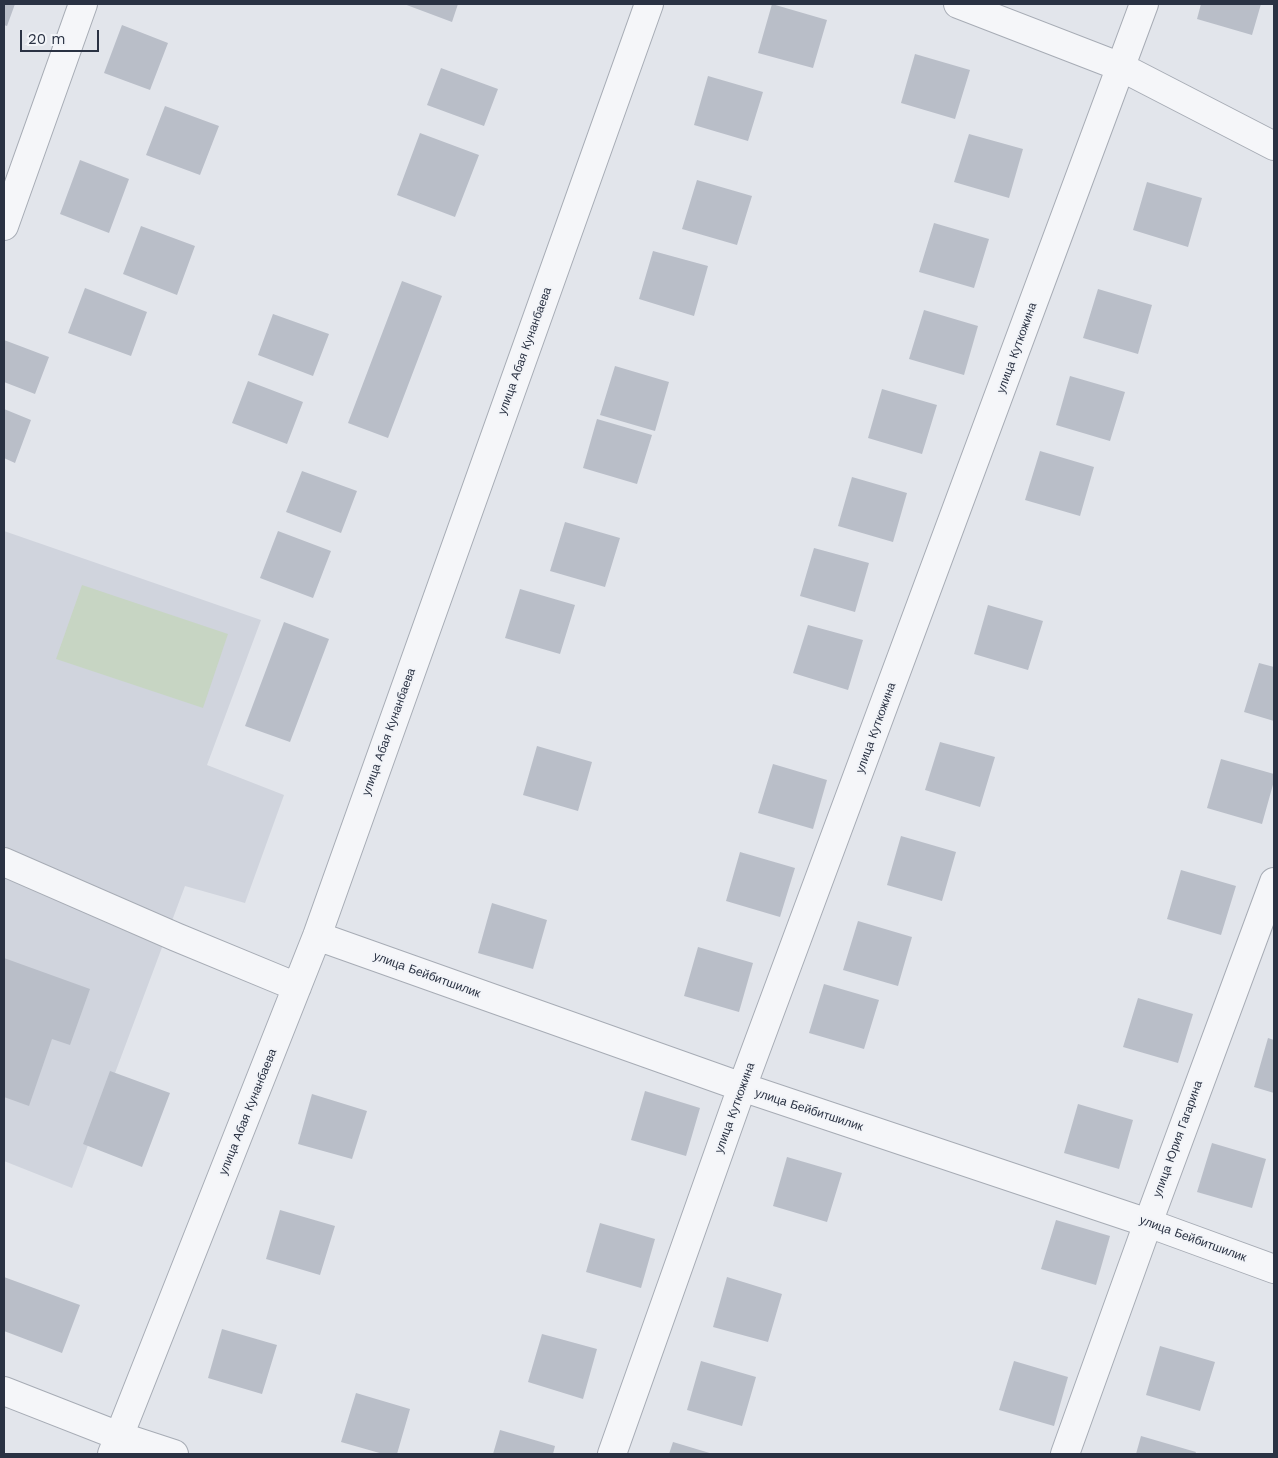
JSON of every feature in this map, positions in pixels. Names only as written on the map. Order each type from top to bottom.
[{"type":"street","points":[[4,226],[83,4]]},
{"type":"street","name":"улица Абая Кунанбаева","points":[[116,1445],[318,936],[649,4]]},
{"type":"street","points":[[958,4],[1121,67],[1274,146]]},
{"type":"street","name":"улица Куткожина","points":[[612,1454],[742,1087],[1144,4]]},
{"type":"street","points":[[4,862],[176,937],[297,986]]},
{"type":"street","name":"улица Юрия Гагарина","points":[[1065,1454],[1274,882]]},
{"type":"street","name":"улица Бейбитшилик","points":[[318,936],[742,1087],[1148,1223],[1274,1269]]},
{"type":"street","points":[[4,1391],[116,1445],[174,1454]]},
{"type":"shaded area","points":[[4,531],[261,620],[207,765],[284,795],[245,903],[185,886],[72,1188],[4,1161]]},
{"type":"green space","points":[[82,585],[228,634],[203,708],[56,659]]},
{"type":"building","points":[[4,4],[15,4],[7,26],[4,25]]},
{"type":"building","points":[[404,4],[458,4],[452,22]]},
{"type":"building","points":[[772,4],[827,20],[813,68],[758,53]]},
{"type":"building","points":[[1201,4],[1261,4],[1252,35],[1197,19]]},
{"type":"building","points":[[122,25],[168,43],[150,90],[104,73]]},
{"type":"building","points":[[915,54],[970,70],[955,119],[901,103]]},
{"type":"building","points":[[441,68],[498,89],[484,126],[427,105]]},
{"type":"building","points":[[708,76],[763,92],[748,141],[694,125]]},
{"type":"building","points":[[165,106],[219,126],[200,175],[146,155]]},
{"type":"building","points":[[420,133],[479,155],[455,217],[397,195]]},
{"type":"building","points":[[969,134],[1023,149],[1009,198],[954,182]]},
{"type":"building","points":[[80,160],[129,179],[109,233],[60,214]]},
{"type":"building","points":[[697,180],[752,196],[737,245],[682,229]]},
{"type":"building","points":[[1147,182],[1202,198],[1188,247],[1133,230]]},
{"type":"building","points":[[934,223],[989,239],[974,288],[919,272]]},
{"type":"building","points":[[141,226],[195,246],[177,295],[123,274]]},
{"type":"building","points":[[653,251],[708,266],[694,316],[639,299]]},
{"type":"building","points":[[402,281],[442,296],[388,438],[348,423]]},
{"type":"building","points":[[85,288],[147,312],[131,356],[68,333]]},
{"type":"building","points":[[1098,289],[1152,305],[1138,354],[1083,338]]},
{"type":"building","points":[[924,310],[978,326],[964,375],[909,359]]},
{"type":"building","points":[[273,314],[329,334],[313,376],[258,355]]},
{"type":"building","points":[[4,340],[49,357],[35,394],[4,382]]},
{"type":"building","points":[[615,366],[669,382],[655,431],[600,415]]},
{"type":"building","points":[[1070,376],[1125,392],[1110,441],[1056,425]]},
{"type":"building","points":[[248,381],[303,402],[287,444],[232,423]]},
{"type":"building","points":[[882,389],[937,405],[922,454],[868,438]]},
{"type":"building","points":[[4,409],[31,420],[15,463],[4,458]]},
{"type":"building","points":[[597,419],[652,435],[637,484],[583,468]]},
{"type":"building","points":[[1040,451],[1094,467],[1080,516],[1025,500]]},
{"type":"building","points":[[302,471],[357,491],[341,533],[286,512]]},
{"type":"building","points":[[852,477],[907,493],[893,542],[838,526]]},
{"type":"building","points":[[565,522],[620,538],[605,587],[550,571]]},
{"type":"building","points":[[278,531],[331,551],[313,598],[260,578]]},
{"type":"building","points":[[814,548],[869,563],[855,612],[800,596]]},
{"type":"building","points":[[520,589],[575,605],[560,654],[505,638]]},
{"type":"building","points":[[988,605],[1043,621],[1028,670],[974,654]]},
{"type":"building","points":[[284,622],[329,639],[290,742],[245,726]]},
{"type":"building","points":[[808,625],[863,640],[848,690],[793,673]]},
{"type":"building","points":[[1259,663],[1274,667],[1274,721],[1244,712]]},
{"type":"building","points":[[940,742],[995,757],[980,807],[925,790]]},
{"type":"building","points":[[537,746],[592,762],[578,811],[523,795]]},
{"type":"building","points":[[1221,759],[1274,774],[1274,781],[1262,824],[1207,808]]},
{"type":"building","points":[[773,764],[827,780],[813,829],[758,813]]},
{"type":"building","points":[[901,836],[956,852],[942,901],[887,885]]},
{"type":"building","points":[[740,852],[795,868],[780,917],[726,901]]},
{"type":"building","points":[[1181,870],[1236,886],[1221,935],[1167,919]]},
{"type":"building","points":[[492,903],[547,920],[533,969],[478,953]]},
{"type":"building","points":[[858,921],[912,937],[898,986],[843,970]]},
{"type":"building","points":[[698,947],[753,963],[739,1012],[684,996]]},
{"type":"building","points":[[4,958],[90,989],[70,1045],[52,1039],[29,1106],[4,1097]]},
{"type":"building","points":[[824,984],[879,1000],[864,1049],[809,1033]]},
{"type":"building","points":[[1138,998],[1193,1014],[1178,1063],[1123,1047]]},
{"type":"building","points":[[1268,1038],[1274,1040],[1274,1093],[1254,1087]]},
{"type":"building","points":[[110,1071],[170,1093],[142,1167],[83,1144]]},
{"type":"building","points":[[645,1091],[700,1108],[686,1156],[631,1140]]},
{"type":"building","points":[[312,1094],[367,1111],[352,1159],[298,1144]]},
{"type":"building","points":[[1078,1104],[1133,1120],[1119,1169],[1064,1153]]},
{"type":"building","points":[[1212,1143],[1266,1159],[1252,1208],[1197,1192]]},
{"type":"building","points":[[787,1157],[842,1173],[827,1222],[773,1206]]},
{"type":"building","points":[[280,1210],[335,1226],[320,1275],[266,1259]]},
{"type":"building","points":[[1056,1220],[1110,1236],[1096,1285],[1041,1269]]},
{"type":"building","points":[[600,1223],[655,1239],[641,1288],[586,1272]]},
{"type":"building","points":[[4,1277],[80,1305],[62,1353],[4,1331]]},
{"type":"building","points":[[727,1277],[782,1294],[768,1342],[713,1327]]},
{"type":"building","points":[[222,1329],[277,1345],[262,1394],[208,1378]]},
{"type":"building","points":[[542,1334],[597,1349],[583,1399],[528,1382]]},
{"type":"building","points":[[1160,1346],[1215,1362],[1200,1411],[1146,1395]]},
{"type":"building","points":[[701,1361],[756,1377],[742,1426],[687,1410]]},
{"type":"building","points":[[1014,1361],[1068,1377],[1054,1426],[999,1410]]},
{"type":"building","points":[[356,1393],[410,1409],[397,1454],[383,1454],[341,1442]]},
{"type":"building","points":[[500,1430],[555,1446],[553,1454],[493,1454]]},
{"type":"building","points":[[1141,1436],[1196,1452],[1195,1454],[1136,1454]]},
{"type":"building","points":[[673,1442],[713,1454],[669,1454]]}]
